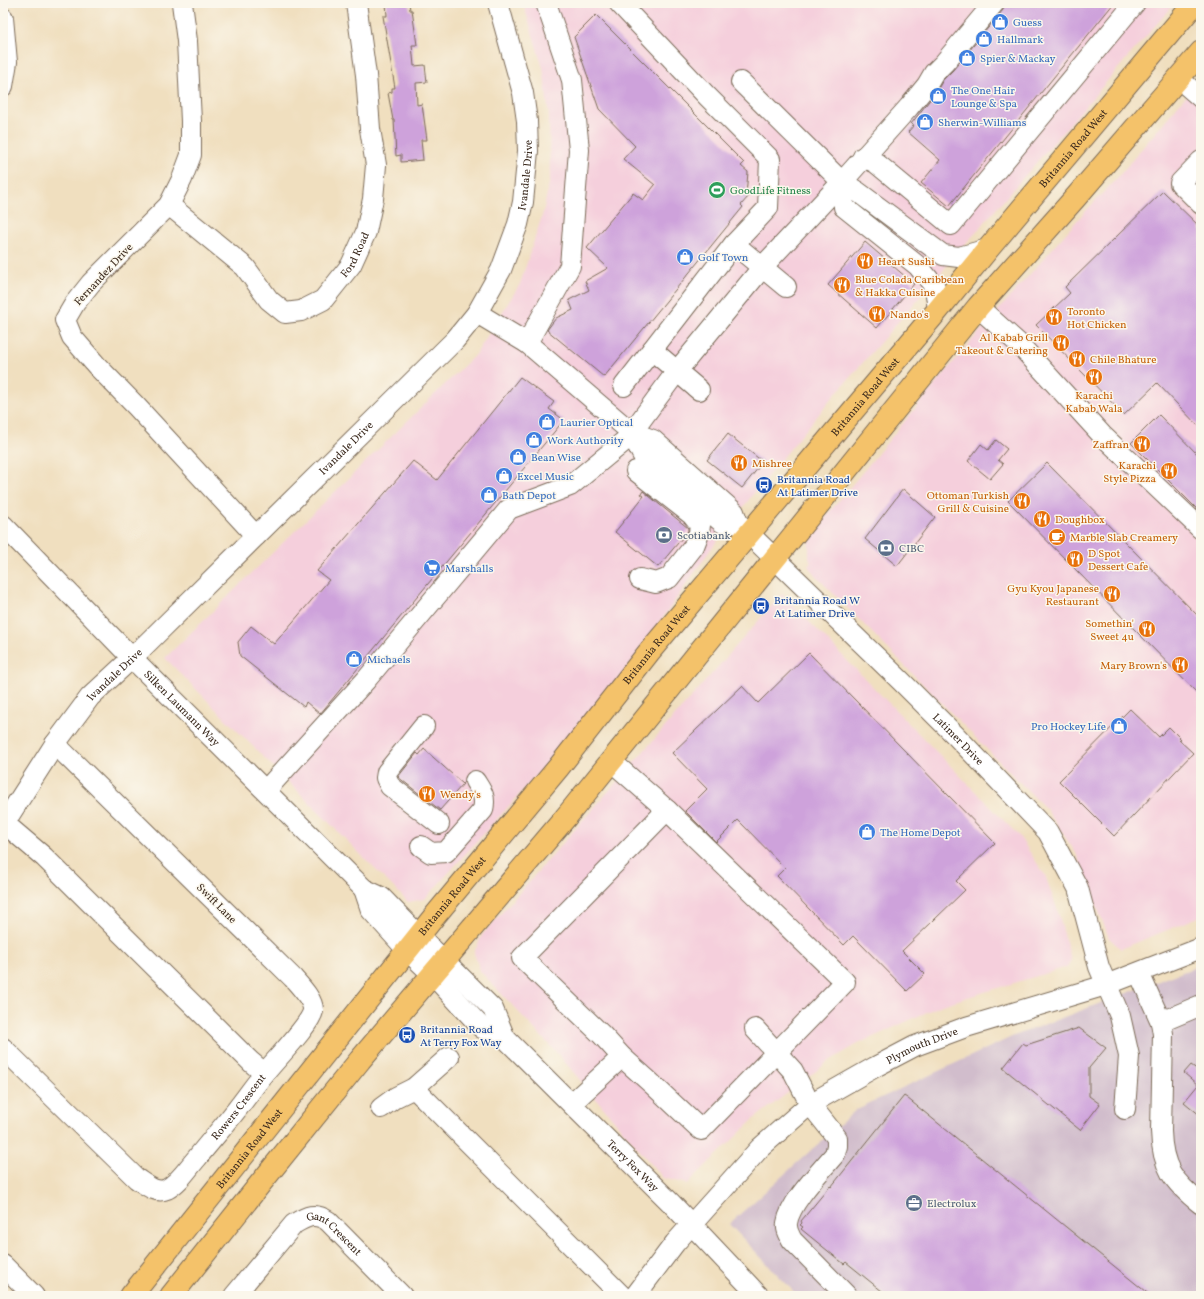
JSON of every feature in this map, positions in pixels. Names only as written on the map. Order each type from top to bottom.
[{"type":"main road","name":"Britannia Road West","points":[[131,1296],[413,943],[558,768],[743,529],[938,310],[988,248],[1195,3]]},
{"type":"main road","points":[[171,1296],[305,1128],[566,817],[978,307],[1076,197],[1201,52]]},
{"type":"street","name":"Fernandez Drive","points":[[182,3],[187,49],[191,121],[191,155],[169,205],[91,283],[75,302],[65,320],[72,337],[97,366],[256,536]]},
{"type":"street","name":"Ford Road","points":[[169,205],[245,267],[270,300],[285,313],[301,311],[323,300],[351,265],[366,232],[373,199],[376,165],[370,129],[366,75],[356,3]]},
{"type":"street","name":"Ivandale Drive","points":[[4,824],[55,744],[90,698],[455,340],[477,313],[501,270],[518,224],[523,202],[528,151],[522,93],[498,3]]},
{"type":"street","points":[[527,343],[570,266],[579,150],[572,80],[546,3]]},
{"type":"street","points":[[619,3],[707,96],[770,159],[768,208],[734,244],[624,386]]},
{"type":"street","points":[[266,790],[366,680],[509,509],[570,486],[627,439],[677,371],[762,268],[842,182],[913,102],[927,85],[934,73],[994,3]]},
{"type":"street","points":[[863,157],[876,163],[951,225],[1135,3]]},
{"type":"street","points":[[3,18],[7,62],[3,86]]},
{"type":"street","points":[[1178,78],[1201,98]]},
{"type":"street","points":[[741,82],[842,182],[858,192],[943,255],[959,257],[988,248]]},
{"type":"street","points":[[1201,161],[1180,183],[1201,204]]},
{"type":"street","points":[[842,182],[844,207],[918,266],[935,287],[938,310]]},
{"type":"street","points":[[734,244],[786,288]]},
{"type":"street","points":[[978,307],[1018,343],[1102,435],[1201,529]]},
{"type":"street","points":[[477,313],[527,343],[631,432],[642,456],[723,523],[743,529]]},
{"type":"street","points":[[652,350],[698,390]]},
{"type":"street","points":[[640,579],[656,583],[669,578],[694,546],[699,533],[700,525],[692,516],[678,505],[646,484],[662,501],[678,505]]},
{"type":"street","name":"Silken Laumann Way","points":[[3,525],[132,658],[364,888],[370,910],[413,943],[438,968]]},
{"type":"street","name":"Latimer Drive","points":[[743,529],[912,692],[1048,832],[1078,888],[1099,967],[1120,1016],[1129,1056],[1125,1109]]},
{"type":"street","points":[[424,726],[387,772],[386,778],[390,786],[439,824]]},
{"type":"street","name":"Swift Lane","points":[[55,744],[303,989],[313,1007],[310,1017],[264,1073]]},
{"type":"street","points":[[611,761],[667,810],[845,982],[701,1130],[622,1057],[602,1035],[522,958],[667,810]]},
{"type":"street","points":[[421,846],[431,853],[446,852],[483,810],[485,801],[484,795],[475,781]]},
{"type":"street","name":"Rowers Crescent","points":[[3,1048],[137,1179],[159,1191],[173,1185],[178,1180],[242,1104],[264,1073],[44,857],[4,824]]},
{"type":"street","name":"Plymouth Drive","points":[[635,1296],[675,1243],[760,1148],[810,1104],[914,1046],[966,1027],[1106,985],[1201,948]]},
{"type":"street","name":"Terry Fox Way","points":[[438,968],[493,1009],[505,1038],[692,1225],[759,1296]]},
{"type":"street","points":[[1139,973],[1160,1022],[1164,1042],[1160,1131],[1161,1146],[1164,1158],[1171,1174],[1184,1191],[1201,1204]]},
{"type":"street","points":[[1160,1022],[1201,1005]]},
{"type":"street","points":[[755,1029],[793,1071],[810,1104],[837,1138],[835,1154],[798,1198],[790,1212],[787,1223],[787,1231],[792,1240],[847,1296]]},
{"type":"street","points":[[381,1108],[396,1097],[414,1088],[449,1057]]},
{"type":"street","points":[[572,1104],[622,1057]]},
{"type":"street","points":[[414,1088],[622,1296]]},
{"type":"street","name":"Gant Crescent","points":[[234,1296],[294,1224],[303,1218],[314,1215],[322,1217],[328,1221],[402,1296]]},
{"type":"street","points":[[3,1265],[34,1296]]},
{"type":"shaded area","points":[[523,3],[1175,3],[833,397],[757,489],[711,549],[609,695],[425,899],[408,902],[165,658],[476,354],[520,284],[543,213],[550,179],[549,116],[543,68]]},
{"type":"shaded area","points":[[1201,78],[1201,916],[1121,949],[1109,938],[1076,853],[1046,809],[816,576],[808,565],[811,563],[809,557],[809,543],[813,532],[967,346],[1081,216],[1118,177]]},
{"type":"shaded area","points":[[782,594],[1019,836],[1045,875],[1057,909],[1071,960],[1067,967],[942,1005],[858,1044],[829,1061],[754,1119],[687,1184],[663,1178],[557,1053],[480,971],[474,953],[482,935]]},
{"type":"shaded area","points":[[1201,965],[1201,1296],[798,1296],[729,1224],[857,1109],[1014,1036]]},
{"type":"building","points":[[386,3],[409,3],[410,10],[412,10],[417,45],[412,45],[414,66],[425,65],[427,82],[416,83],[417,105],[422,104],[427,140],[421,140],[423,160],[401,162],[401,155],[396,156],[394,120],[388,93],[392,92],[392,88],[395,88],[383,16],[387,16]]},
{"type":"building","points":[[1005,3],[1114,3],[949,206],[921,183],[940,160],[908,132],[914,125],[911,124],[936,92],[943,80],[1003,10]]},
{"type":"building","points":[[596,15],[744,163],[741,166],[748,172],[746,195],[748,197],[741,205],[743,207],[604,377],[547,330],[556,318],[573,310],[569,300],[589,290],[585,281],[608,268],[587,248],[633,193],[643,200],[655,185],[623,159],[635,146],[599,109],[574,37]]},
{"type":"building","points":[[1163,191],[1201,228],[1201,429],[1157,383],[1124,415],[1036,325],[1070,293],[1065,287]]},
{"type":"building","points":[[865,242],[914,284],[877,328],[828,285]]},
{"type":"building","points":[[520,377],[554,402],[549,409],[564,420],[320,714],[306,702],[304,707],[240,656],[238,642],[251,626],[274,644],[329,580],[317,571],[413,461],[437,480]]},
{"type":"building","points":[[1159,415],[1201,458],[1201,513],[1131,443]]},
{"type":"building","points":[[728,434],[763,462],[742,488],[707,460]]},
{"type":"building","points":[[996,440],[1007,449],[998,460],[1003,464],[990,479],[968,461],[981,444],[988,450]]},
{"type":"building","points":[[1047,463],[1201,619],[1201,697],[1008,501]]},
{"type":"building","points":[[903,489],[935,517],[897,566],[865,539]]},
{"type":"building","points":[[643,491],[688,528],[688,531],[658,567],[615,532],[644,496],[641,494]]},
{"type":"building","name":"The Home Depot","points":[[809,653],[995,843],[956,881],[965,890],[902,951],[925,974],[907,991],[853,936],[844,945],[777,876],[785,868],[738,820],[716,842],[685,811],[707,789],[672,753],[742,686],[758,703]]},
{"type":"building","points":[[1130,709],[1159,737],[1169,727],[1181,739],[1179,740],[1193,753],[1114,836],[1059,781]]},
{"type":"building","points":[[424,749],[463,784],[440,810],[398,777],[417,753],[419,755]]},
{"type":"building","points":[[1079,1028],[1106,1048],[1089,1068],[1089,1096],[1100,1104],[1080,1130],[1003,1068],[1023,1043],[1026,1045]]},
{"type":"building","points":[[1191,1065],[1201,1072],[1201,1116],[1184,1102],[1198,1085],[1184,1073]]},
{"type":"building","points":[[904,1096],[1151,1296],[888,1296],[846,1262],[844,1264],[801,1229],[803,1227],[800,1225],[802,1223],[801,1221],[830,1186],[831,1187]]},
{"type":"place","name":"Guess","points":[[1000,22]]},
{"type":"place","name":"Hallmark","points":[[984,39]]},
{"type":"place","name":"Spier & Mackay","points":[[967,58]]},
{"type":"place","name":"The One Hair Lounge & Spa","points":[[938,96]]},
{"type":"place","name":"Sherwin-Williams","points":[[925,122]]},
{"type":"place","name":"GoodLife Fitness","points":[[717,190]]},
{"type":"place","name":"Golf Town","points":[[685,257]]},
{"type":"place","name":"Heart Sushi","points":[[865,261]]},
{"type":"place","name":"Blue Colada Caribbean & Hakka Cuisine","points":[[842,285]]},
{"type":"place","name":"Nando's","points":[[877,314]]},
{"type":"place","name":"Toronto Hot Chicken","points":[[1054,317]]},
{"type":"place","name":"Al Kabab Grill Takeout & Catering","points":[[1061,343]]},
{"type":"place","name":"Chile Bhature","points":[[1077,359]]},
{"type":"place","name":"Karachi Kabab Wala","points":[[1094,377]]},
{"type":"place","name":"Laurier Optical","points":[[547,422]]},
{"type":"place","name":"Work Authority","points":[[534,440]]},
{"type":"place","name":"Zaffran","points":[[1142,444]]},
{"type":"place","name":"Bean Wise","points":[[518,457]]},
{"type":"place","name":"Mishree","points":[[739,463]]},
{"type":"place","name":"Karachi Style Pizza","points":[[1169,471]]},
{"type":"place","name":"Excel Music","points":[[504,476]]},
{"type":"place","name":"Britannia Road At Latimer Drive","points":[[764,485]]},
{"type":"place","name":"Bath Depot","points":[[489,495]]},
{"type":"place","name":"Ottoman Turkish Grill & Cuisine","points":[[1022,501]]},
{"type":"place","name":"Doughbox","points":[[1042,519]]},
{"type":"place","name":"Scotiabank","points":[[664,535]]},
{"type":"place","name":"Marble Slab Creamery","points":[[1057,537]]},
{"type":"place","name":"CIBC","points":[[886,548]]},
{"type":"place","name":"D Spot Dessert Cafe","points":[[1075,559]]},
{"type":"place","name":"Marshalls","points":[[432,568]]},
{"type":"place","name":"Gyu Kyou Japanese Restaurant","points":[[1112,594]]},
{"type":"place","name":"Britannia Road W At Latimer Drive","points":[[761,606]]},
{"type":"place","name":"Somethin' Sweet 4u","points":[[1147,629]]},
{"type":"place","name":"Michaels","points":[[354,659]]},
{"type":"place","name":"Mary Brown's","points":[[1180,665]]},
{"type":"place","name":"Pro Hockey Life","points":[[1119,726]]},
{"type":"place","name":"Wendy's","points":[[427,794]]},
{"type":"place","name":"The Home Depot","points":[[867,832]]},
{"type":"place","name":"Britannia Road At Terry Fox Way","points":[[407,1035]]},
{"type":"place","name":"Electrolux","points":[[914,1203]]}]
